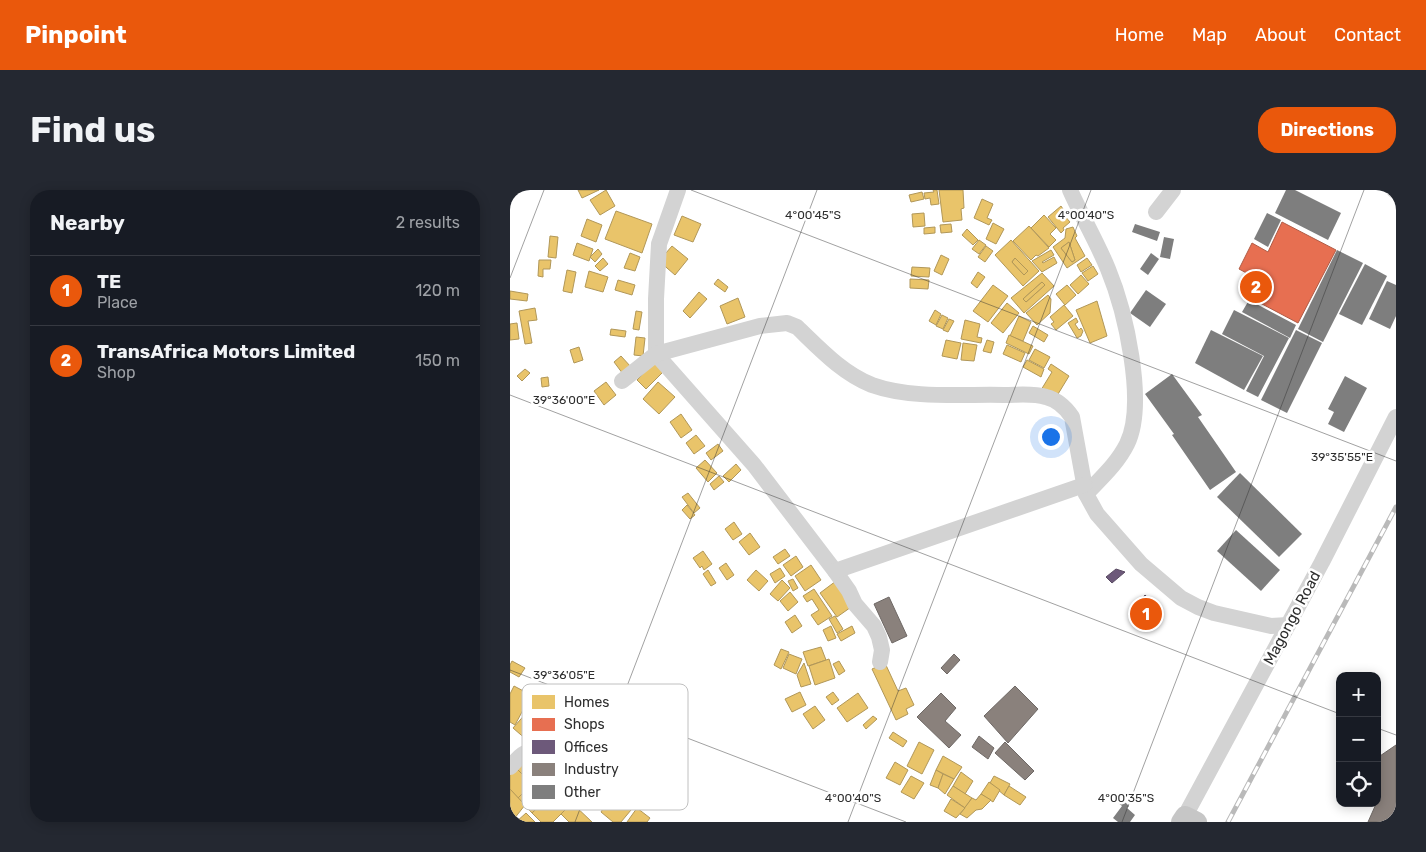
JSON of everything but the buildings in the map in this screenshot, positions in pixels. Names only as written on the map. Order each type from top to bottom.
[{"type":"street","points":[[678,190],[659,244],[656,354],[754,465],[849,591],[855,604],[874,626],[882,650],[880,662]]},
{"type":"street","points":[[835,572],[1085,490],[1115,463],[1128,443],[1133,423],[1134,391],[1132,364],[1122,314],[1109,271],[1070,190]]},
{"type":"street","points":[[1156,212],[1173,190]]},
{"type":"street","points":[[622,381],[656,354],[760,326],[788,323],[797,327],[848,373],[872,385],[900,392],[928,394],[1046,397],[1066,407],[1072,418],[1085,490],[1098,514],[1141,564],[1182,598],[1214,613],[1271,626],[1288,625]]},
{"type":"street","name":"Magongo Road","points":[[1188,820],[1396,418]]},
{"type":"street","points":[[510,767],[522,755]]},
{"type":"railway","points":[[1228,822],[1396,507]]},
{"type":"place","name":"TransAfrica Motors Limited","points":[[1256,287]]},
{"type":"place","name":"TE","points":[[1146,614]]}]
